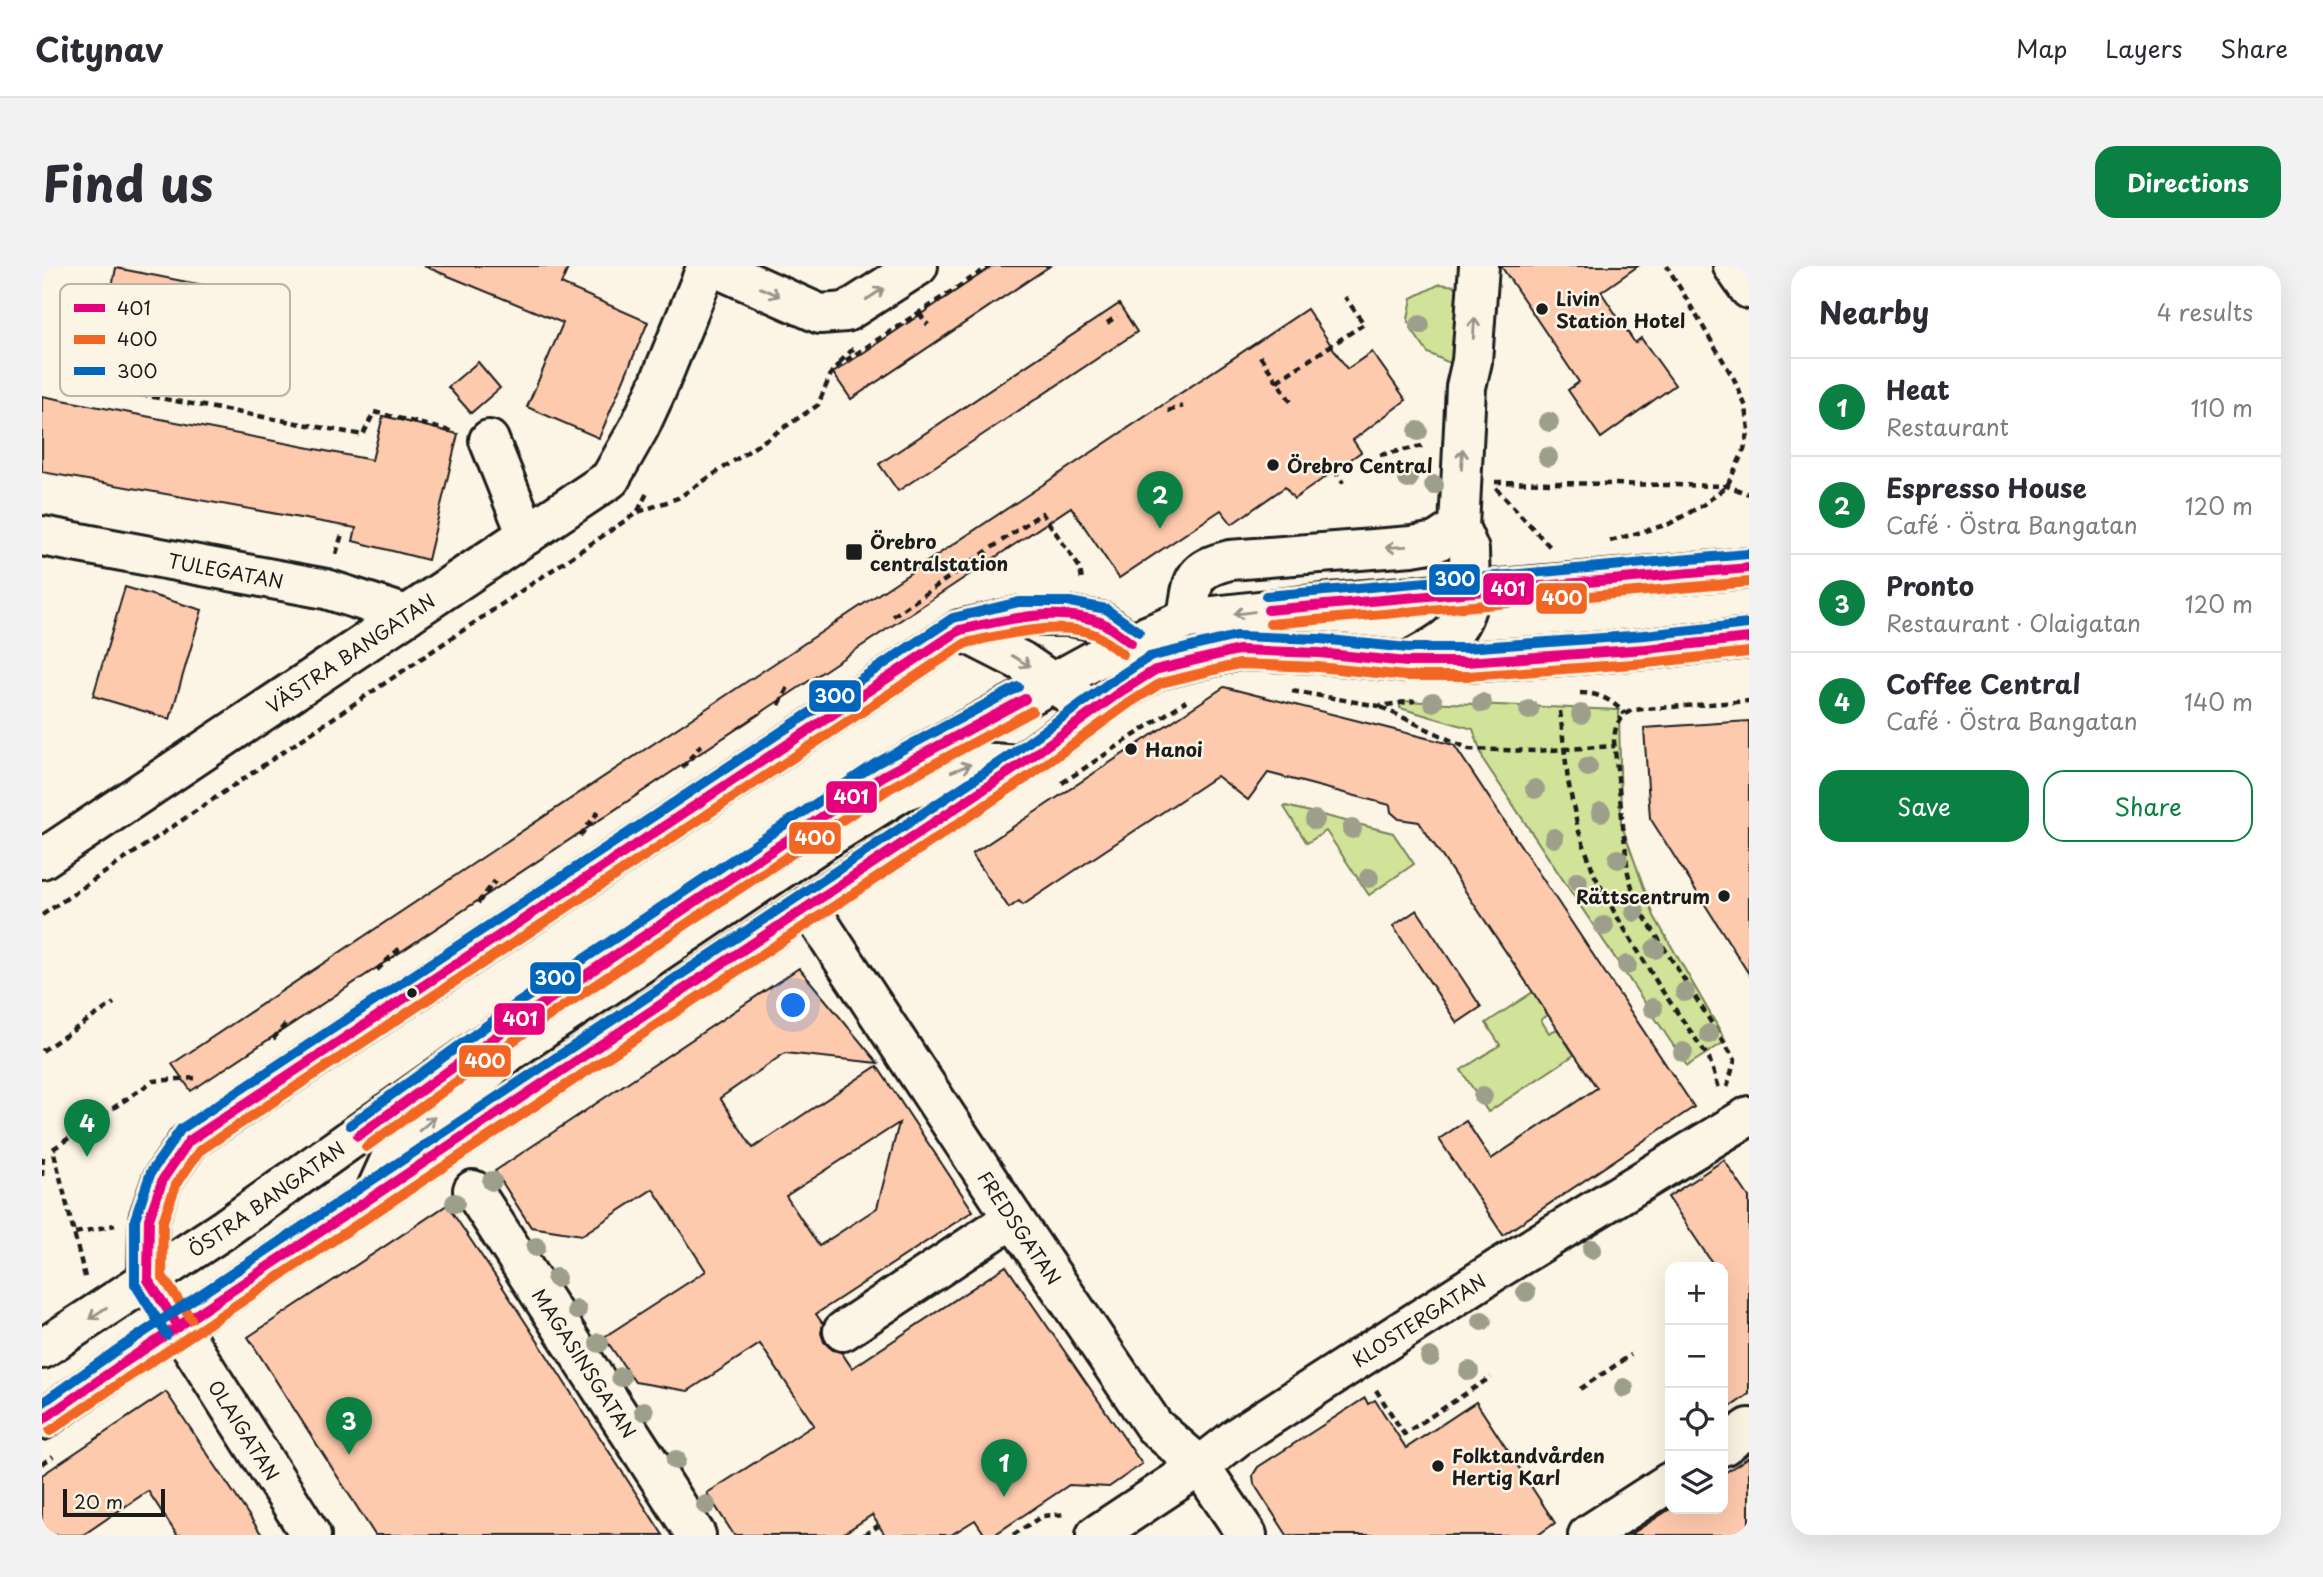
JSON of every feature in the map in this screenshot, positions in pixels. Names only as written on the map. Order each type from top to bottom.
[{"type":"main road","points":[[710,266],[820,314],[846,312],[918,266]]},
{"type":"main road","name":"VÄSTRA BANGATAN","points":[[42,859],[610,480],[639,428],[710,266]]},
{"type":"main road","points":[[1407,662],[1446,640],[1453,633],[1466,610],[1470,592],[1469,550],[1460,527],[1466,387],[1472,361],[1479,266]]},
{"type":"main road","points":[[1733,266],[1749,289]]},
{"type":"main road","points":[[489,440],[527,535]]},
{"type":"main road","points":[[1187,619],[1193,581],[1209,565],[1230,560],[1412,546],[1436,542],[1460,527]]},
{"type":"main road","name":"TULEGATAN","points":[[42,536],[326,589],[407,615]]},
{"type":"main road","name":"ÖSTRA BANGATAN","points":[[42,1349],[356,1138],[523,1017],[883,776],[1130,642],[1187,619],[1330,603],[1749,568]]},
{"type":"main road","points":[[148,1280],[149,1219],[163,1179],[189,1141],[960,631],[1021,615],[1069,617],[1101,622],[1130,642]]},
{"type":"main road","points":[[48,1438],[179,1327],[1020,765],[1155,670],[1238,650],[1319,653],[1407,662],[1490,661],[1733,640],[1749,620]]},
{"type":"main road","points":[[960,631],[1010,655],[1094,711]]},
{"type":"main road","points":[[373,1197],[393,1153],[509,1052],[801,855],[901,792],[978,762],[1020,765]]},
{"type":"main road","name":"FREDSGATAN","points":[[808,906],[1013,1218],[1154,1426],[1200,1466],[1247,1535]]},
{"type":"main road","name":"KLOSTERGATAN","points":[[1096,1535],[1200,1466],[1237,1437],[1737,1114]]},
{"type":"main road","name":"MAGASINSGATAN","points":[[473,1190],[696,1535]]},
{"type":"main road","points":[[843,1331],[1013,1218]]},
{"type":"main road","name":"OLAIGATAN","points":[[148,1280],[311,1535]]},
{"type":"main road","points":[[1728,1443],[1749,1428]]},
{"type":"main road","points":[[1588,1535],[1665,1485]]},
{"type":"path","points":[[833,369],[990,266]]},
{"type":"path","points":[[1598,545],[1669,524],[1703,505],[1727,486],[1744,450],[1749,430],[1746,407],[1734,379],[1667,266]]},
{"type":"path","points":[[1278,381],[1364,324],[1345,297]]},
{"type":"path","points":[[919,313],[928,325]]},
{"type":"path","points":[[1107,323],[1117,316]]},
{"type":"path","points":[[42,915],[638,512],[678,498],[818,405],[833,369],[857,345]]},
{"type":"path","points":[[1260,356],[1264,366],[1278,381],[1293,405]]},
{"type":"path","points":[[148,396],[363,435],[374,412],[489,440]]},
{"type":"path","points":[[1168,411],[1183,406]]},
{"type":"path","points":[[1334,470],[1343,483]]},
{"type":"path","points":[[1556,554],[1491,482],[1727,486],[1749,494]]},
{"type":"path","points":[[893,616],[1042,513],[1080,568],[1084,592]]},
{"type":"path","points":[[779,706],[788,687]]},
{"type":"path","points":[[1286,690],[1379,706],[1469,750],[1615,747]]},
{"type":"path","points":[[1568,693],[1594,693],[1614,703],[1626,713]]},
{"type":"path","points":[[1059,785],[1197,694]]},
{"type":"path","points":[[1379,706],[1428,699]]},
{"type":"path","points":[[1737,1114],[1735,1060],[1637,905],[1628,873],[1615,726],[1620,717],[1632,710],[1749,701]]},
{"type":"path","points":[[1560,711],[1578,829],[1595,876],[1661,989],[1709,1058],[1737,1114]]},
{"type":"path","points":[[682,768],[701,745]]},
{"type":"path","points":[[580,836],[601,808]]},
{"type":"path","points":[[474,909],[495,881]]},
{"type":"path","points":[[372,976],[400,948]]},
{"type":"path","points":[[42,1051],[114,1003]]},
{"type":"path","points":[[273,1039],[288,1021]]},
{"type":"path","points":[[75,1233],[53,1149],[153,1081],[195,1078]]},
{"type":"path","points":[[42,1176],[43,1154]]},
{"type":"path","points":[[1580,1389],[1631,1355]]},
{"type":"path","points":[[1356,1360],[1404,1434],[1491,1377]]},
{"type":"path","points":[[42,1464],[48,1438]]},
{"type":"path","points":[[1013,1535],[1042,1516],[1064,1513]]},
{"type":"path","points":[[864,1535],[878,1526]]},
{"type":"green space","points":[[1440,284],[1455,286],[1463,297],[1456,366],[1428,353],[1411,329],[1408,319],[1412,298]]},
{"type":"green space","points":[[1401,701],[1619,710],[1621,823],[1654,916],[1726,1041],[1687,1066],[1484,761],[1473,729],[1400,708]]},
{"type":"green space","points":[[1284,807],[1393,833],[1414,864],[1369,895],[1326,831],[1307,843]]},
{"type":"green space","points":[[1533,992],[1548,1015],[1541,1020],[1549,1033],[1557,1029],[1574,1055],[1488,1112],[1461,1070],[1500,1045],[1486,1023]]},
{"type":"building","points":[[424,266],[569,266],[561,284],[648,322],[599,438],[527,407],[563,323]]},
{"type":"building","points":[[993,266],[1050,266],[851,399],[833,373]]},
{"type":"building","points":[[1501,266],[1638,266],[1601,292],[1635,343],[1641,338],[1675,385],[1601,438],[1568,390],[1579,382]]},
{"type":"building","points":[[116,268],[198,284],[113,284]]},
{"type":"building","points":[[1119,304],[1137,332],[898,491],[879,464]]},
{"type":"building","points":[[1307,309],[1347,369],[1372,352],[1406,400],[1353,440],[1361,452],[1294,499],[1285,487],[1232,524],[1221,510],[1119,578],[1071,507],[191,1091],[172,1064]]},
{"type":"building","points":[[478,362],[500,388],[471,413],[448,387]]},
{"type":"building","points":[[42,396],[372,460],[383,416],[458,434],[428,560],[353,541],[356,528],[42,472]]},
{"type":"building","points":[[125,587],[202,610],[170,719],[93,696]]},
{"type":"building","points":[[1224,687],[1454,745],[1694,1107],[1503,1235],[1439,1139],[1466,1121],[1491,1159],[1597,1088],[1419,822],[1399,819],[1391,812],[1390,805],[1268,773],[1248,800],[1217,776],[1023,905],[1019,901],[1009,908],[972,854]]},
{"type":"building","name":"Rättscentrum","points":[[1749,721],[1749,974],[1650,818],[1644,728]]},
{"type":"building","points":[[1417,910],[1481,1007],[1457,1023],[1393,926]]},
{"type":"building","points":[[799,968],[878,1063],[785,1053],[720,1098],[753,1148],[877,1066],[973,1211],[816,1314],[823,1324],[821,1333],[824,1342],[833,1350],[841,1352],[852,1368],[1006,1266],[1142,1464],[1109,1487],[1069,1485],[994,1535],[985,1535],[975,1520],[951,1535],[885,1535],[872,1515],[841,1535],[734,1535],[707,1493],[814,1425],[760,1344],[688,1391],[635,1382],[604,1337],[706,1271],[653,1189],[582,1235],[531,1227],[495,1171]],"holes":[[[899,1123],[877,1208],[819,1246],[786,1196]]]},
{"type":"building","points":[[1724,1160],[1749,1197],[1749,1394],[1728,1409],[1728,1262],[1712,1262],[1668,1197]]},
{"type":"building","points":[[447,1205],[663,1535],[375,1535],[248,1337]]},
{"type":"building","points":[[166,1392],[262,1535],[177,1535],[148,1491],[83,1535],[42,1535],[42,1475]]},
{"type":"building","points":[[1365,1398],[1368,1404],[1375,1400],[1406,1448],[1476,1402],[1555,1523],[1538,1535],[1287,1535],[1254,1484],[1253,1475],[1258,1467]]},
{"type":"building","points":[[1749,1457],[1749,1535],[1630,1535],[1665,1512],[1728,1514],[1728,1471]]},
{"type":"transit line","name":"300","points":[[1266,596],[1748,554]]},
{"type":"transit line","name":"401","points":[[1268,610],[1749,568]]},
{"type":"transit line","name":"400","points":[[1270,624],[1749,582]]},
{"type":"transit line","name":"300","points":[[167,1335],[135,1284],[135,1219],[151,1172],[181,1129],[953,618],[1019,602],[1070,602],[1106,609],[1139,632]]},
{"type":"transit line","name":"401","points":[[179,1327],[148,1280],[149,1219],[163,1179],[189,1141],[960,630],[1030,616],[1065,615],[1100,622],[1131,643]]},
{"type":"transit line","name":"300","points":[[42,1403],[114,1352],[1012,754],[1149,657],[1236,636],[1320,639],[1408,648],[1466,648],[1645,635],[1748,624]]},
{"type":"transit line","name":"400","points":[[191,1319],[162,1276],[163,1221],[176,1185],[199,1151],[966,643],[1031,630],[1066,629],[1096,635],[1123,654]]},
{"type":"transit line","name":"401","points":[[42,1420],[1020,765],[1120,692],[1155,670],[1238,650],[1319,653],[1407,662],[1467,662],[1646,649],[1749,638]]},
{"type":"transit line","name":"400","points":[[50,1431],[1028,777],[1161,683],[1239,664],[1318,667],[1406,676],[1467,676],[1647,663],[1749,652]]},
{"type":"transit line","name":"300","points":[[350,1125],[515,1005],[875,764],[1018,687]]},
{"type":"transit line","name":"401","points":[[358,1136],[523,1017],[883,776],[1025,699]]},
{"type":"transit line","name":"400","points":[[366,1147],[531,1028],[890,788],[1032,711]]},
{"type":"place","name":"Livin Station Hotel","points":[[1542,309]]},
{"type":"place","name":"Örebro Central","points":[[1273,465]]},
{"type":"place","name":"Espresso House","points":[[1160,529]]},
{"type":"place","name":"Örebro centralstation","points":[[854,552]]},
{"type":"place","name":"Hanoi","points":[[1131,749]]},
{"type":"place","name":"Rättscentrum","points":[[1724,896]]},
{"type":"place","name":"Coffee Central","points":[[87,1157]]},
{"type":"place","name":"Pronto","points":[[349,1455]]},
{"type":"place","name":"Folktandvården Hertig Karl","points":[[1438,1466]]},
{"type":"place","name":"Heat","points":[[1004,1497]]}]
